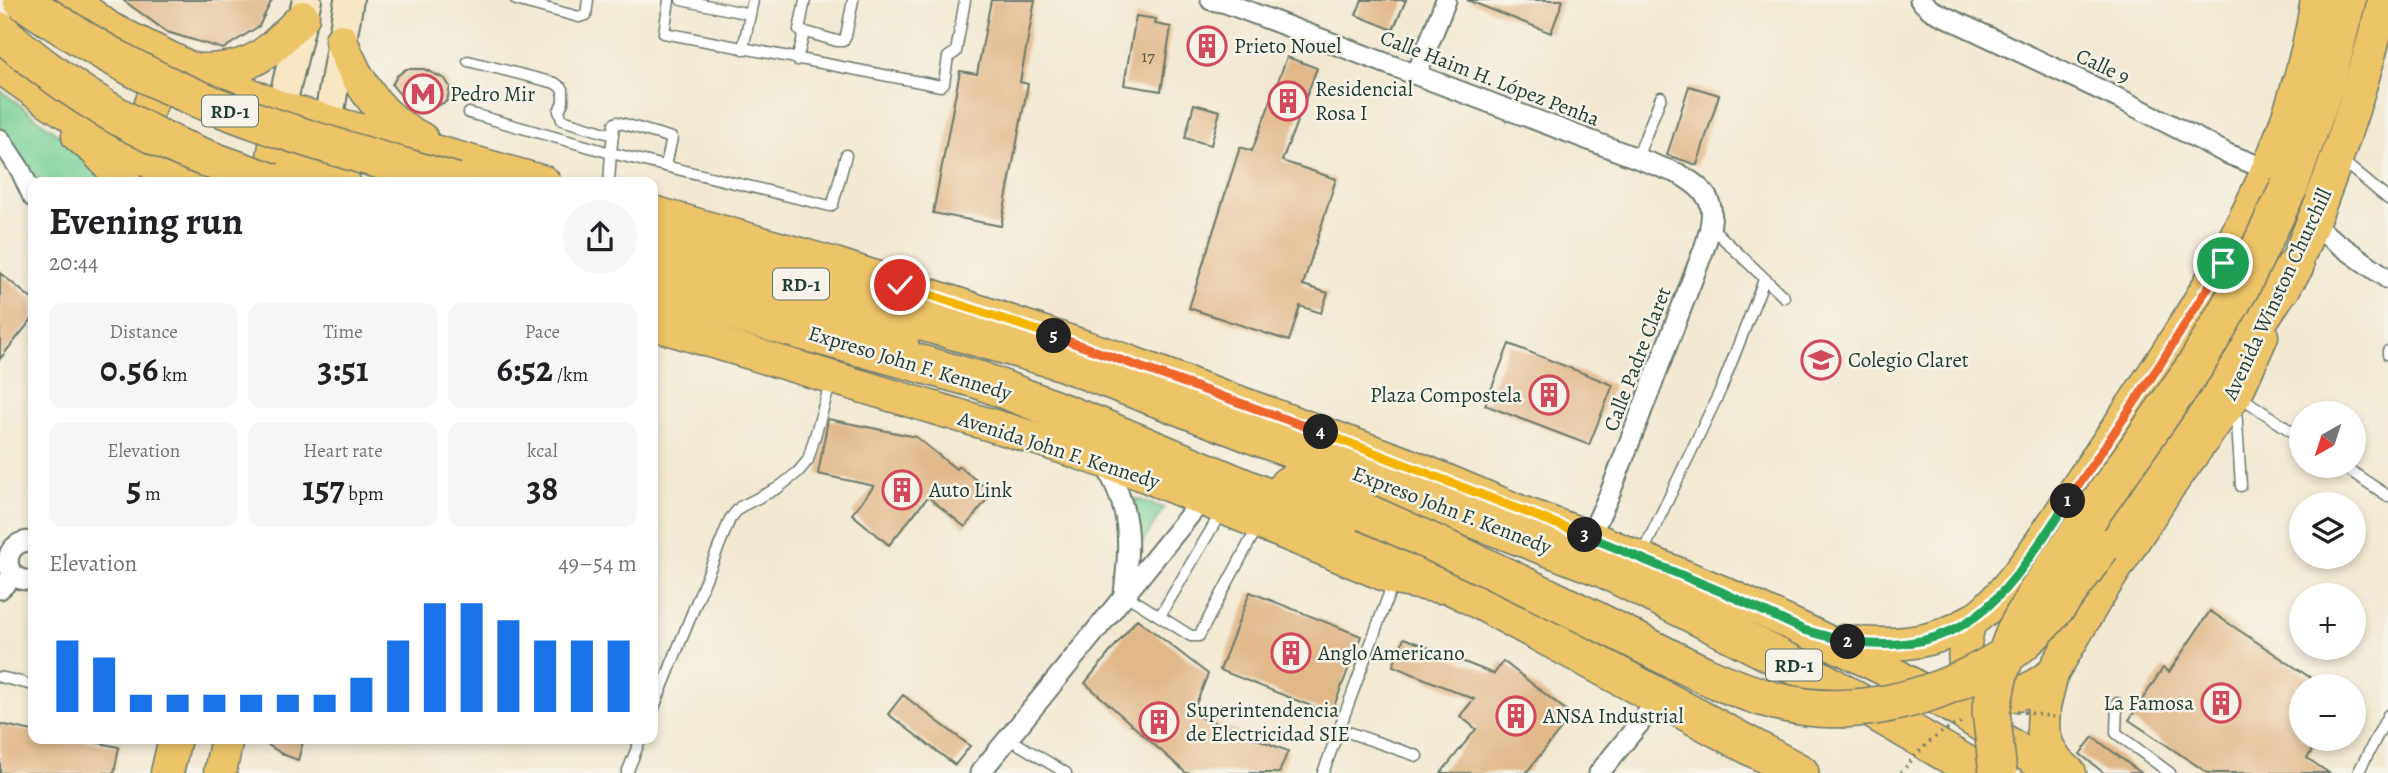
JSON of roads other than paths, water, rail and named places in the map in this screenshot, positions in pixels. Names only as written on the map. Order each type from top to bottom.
[{"type":"highway","name":"RD-1","points":[[22,0],[118,60],[179,90],[283,130],[462,172]]},
{"type":"highway","points":[[1998,773],[1991,711],[1998,674],[2015,631],[2046,580],[2197,363],[2242,285],[2279,179],[2327,79],[2347,0]]},
{"type":"highway","name":"RD-1","points":[[0,31],[65,81],[120,117],[177,146],[271,175]]},
{"type":"highway","name":"Expreso John F. Kennedy","points":[[658,241],[1060,361],[1596,553],[1982,773]]},
{"type":"highway","points":[[1191,465],[1320,492],[1540,593],[1707,676],[1778,702],[1842,708],[1868,707],[1924,696],[1951,685],[2014,650],[2059,605],[2217,383],[2295,265]]},
{"type":"highway","name":"Expreso John F. Kennedy","points":[[658,291],[979,380],[1305,513],[1460,590],[1800,773]]},
{"type":"highway","points":[[1521,512],[1596,553]]},
{"type":"main road","name":"RD-1","points":[[72,0],[109,28],[194,70],[281,108],[328,122],[462,172],[503,177]]},
{"type":"main road","points":[[328,177],[328,122],[349,0]]},
{"type":"main road","points":[[1804,630],[1840,641],[1887,645],[1934,639],[1970,621],[2000,594],[2027,561],[2204,297],[2279,179],[2317,0]]},
{"type":"main road","name":"Avenida Winston Churchill","points":[[2052,674],[2096,599],[2165,492],[2236,394],[2295,265],[2338,157],[2367,67],[2384,0]]},
{"type":"main road","points":[[194,70],[226,70],[242,67],[261,58],[305,9]]},
{"type":"main road","points":[[294,177],[271,175],[281,108],[305,9]]},
{"type":"main road","points":[[80,122],[123,132],[134,126],[143,116],[156,87],[154,74],[144,59],[109,28]]},
{"type":"main road","points":[[341,40],[351,67],[383,114],[462,172]]},
{"type":"main road","points":[[0,68],[80,122],[180,177]]},
{"type":"main road","points":[[0,68],[95,150],[120,177]]},
{"type":"main road","name":"RD-1","points":[[658,213],[835,264],[1122,359],[1407,464],[1521,512]]},
{"type":"main road","points":[[658,265],[827,313],[979,380]]},
{"type":"main road","name":"Avenida John F. Kennedy","points":[[658,326],[846,384],[1031,437],[1103,461],[1395,579],[1460,590]]},
{"type":"main road","points":[[658,338],[846,384]]},
{"type":"main road","name":"RD-1","points":[[1596,553],[1640,559],[1722,592],[1804,630],[1960,712],[2055,773]]},
{"type":"main road","points":[[1970,621],[1965,639],[1966,672],[1978,685],[1993,695],[2009,696],[2025,691],[2052,674]]},
{"type":"main road","points":[[2052,674],[2046,697],[2043,730],[2048,747],[2057,761],[2070,773]]},
{"type":"main road","points":[[167,773],[173,744]]},
{"type":"main road","points":[[220,773],[226,744]]},
{"type":"street","name":"Calle Haim H. López Penha","points":[[1211,0],[1226,3],[1416,73],[1679,174],[1696,184],[1707,195]]},
{"type":"street","points":[[1416,73],[1446,0]]},
{"type":"street","name":"Calle 9","points":[[1920,0],[1931,10],[2124,101],[2279,179]]},
{"type":"street","points":[[0,139],[28,186]]},
{"type":"street","name":"Calle Padre Claret","points":[[1596,553],[1610,494],[1711,227],[1713,210],[1707,195]]},
{"type":"street","points":[[2312,225],[2388,279]]},
{"type":"street","points":[[1103,461],[1123,499],[1127,523],[1128,552],[1124,594]]},
{"type":"street","points":[[980,773],[1124,594],[1213,504]]},
{"type":"street","points":[[16,582],[7,561],[15,545],[28,539]]},
{"type":"street","points":[[1599,773],[1660,698]]},
{"type":"lane","points":[[516,0],[553,5],[583,17],[586,15],[588,0]]},
{"type":"lane","points":[[669,0],[664,33],[942,86],[948,57],[956,52],[965,0]]},
{"type":"lane","points":[[681,0],[750,14]]},
{"type":"lane","points":[[743,49],[752,0]]},
{"type":"lane","points":[[805,0],[799,30],[842,41],[846,37],[853,0]]},
{"type":"lane","points":[[797,60],[804,33]]},
{"type":"lane","points":[[468,61],[555,83],[563,89],[564,94],[559,111],[562,120],[613,135]]},
{"type":"lane","points":[[1637,158],[1661,97]]},
{"type":"lane","points":[[469,114],[611,153],[830,206],[833,204],[845,155]]},
{"type":"lane","points":[[609,177],[614,124],[617,122],[672,138],[666,165]]},
{"type":"lane","points":[[2338,157],[2388,199]]},
{"type":"lane","points":[[1711,227],[1784,297]]},
{"type":"lane","points":[[1640,559],[1721,389],[1764,280]]},
{"type":"lane","points":[[658,698],[730,519],[740,507],[778,488],[798,472],[808,460],[846,384]]},
{"type":"lane","points":[[2236,394],[2289,430]]},
{"type":"lane","points":[[2236,394],[2241,486]]},
{"type":"lane","points":[[2361,478],[2388,496]]},
{"type":"lane","points":[[1160,616],[1213,504]]},
{"type":"lane","points":[[1124,594],[1191,636],[1199,636],[1260,523]]},
{"type":"lane","points":[[1323,773],[1395,579]]},
{"type":"lane","points":[[0,677],[28,684]]},
{"type":"lane","points":[[2117,703],[2116,733],[2170,773]]},
{"type":"lane","points":[[2358,773],[2388,715]]},
{"type":"lane","points":[[1339,729],[1417,756]]},
{"type":"lane","points":[[1008,738],[1066,773]]},
{"type":"lane","points":[[627,773],[639,744]]},
{"type":"place","name":"Prieto Nouel","points":[[1207,46]]},
{"type":"place","name":"Pedro Mir","points":[[423,94]]},
{"type":"place","name":"Residencial Rosa I","points":[[1288,101]]},
{"type":"place","name":"Colegio Claret","points":[[1821,360]]},
{"type":"place","name":"Plaza Compostela","points":[[1549,395]]},
{"type":"place","name":"Auto Link","points":[[902,490]]},
{"type":"place","name":"Anglo Americano","points":[[1291,653]]},
{"type":"place","name":"La Famosa","points":[[2221,703]]},
{"type":"place","name":"ANSA Industrial","points":[[1516,716]]},
{"type":"place","name":"Superintendencia de Electricidad SIE","points":[[1159,722]]}]
